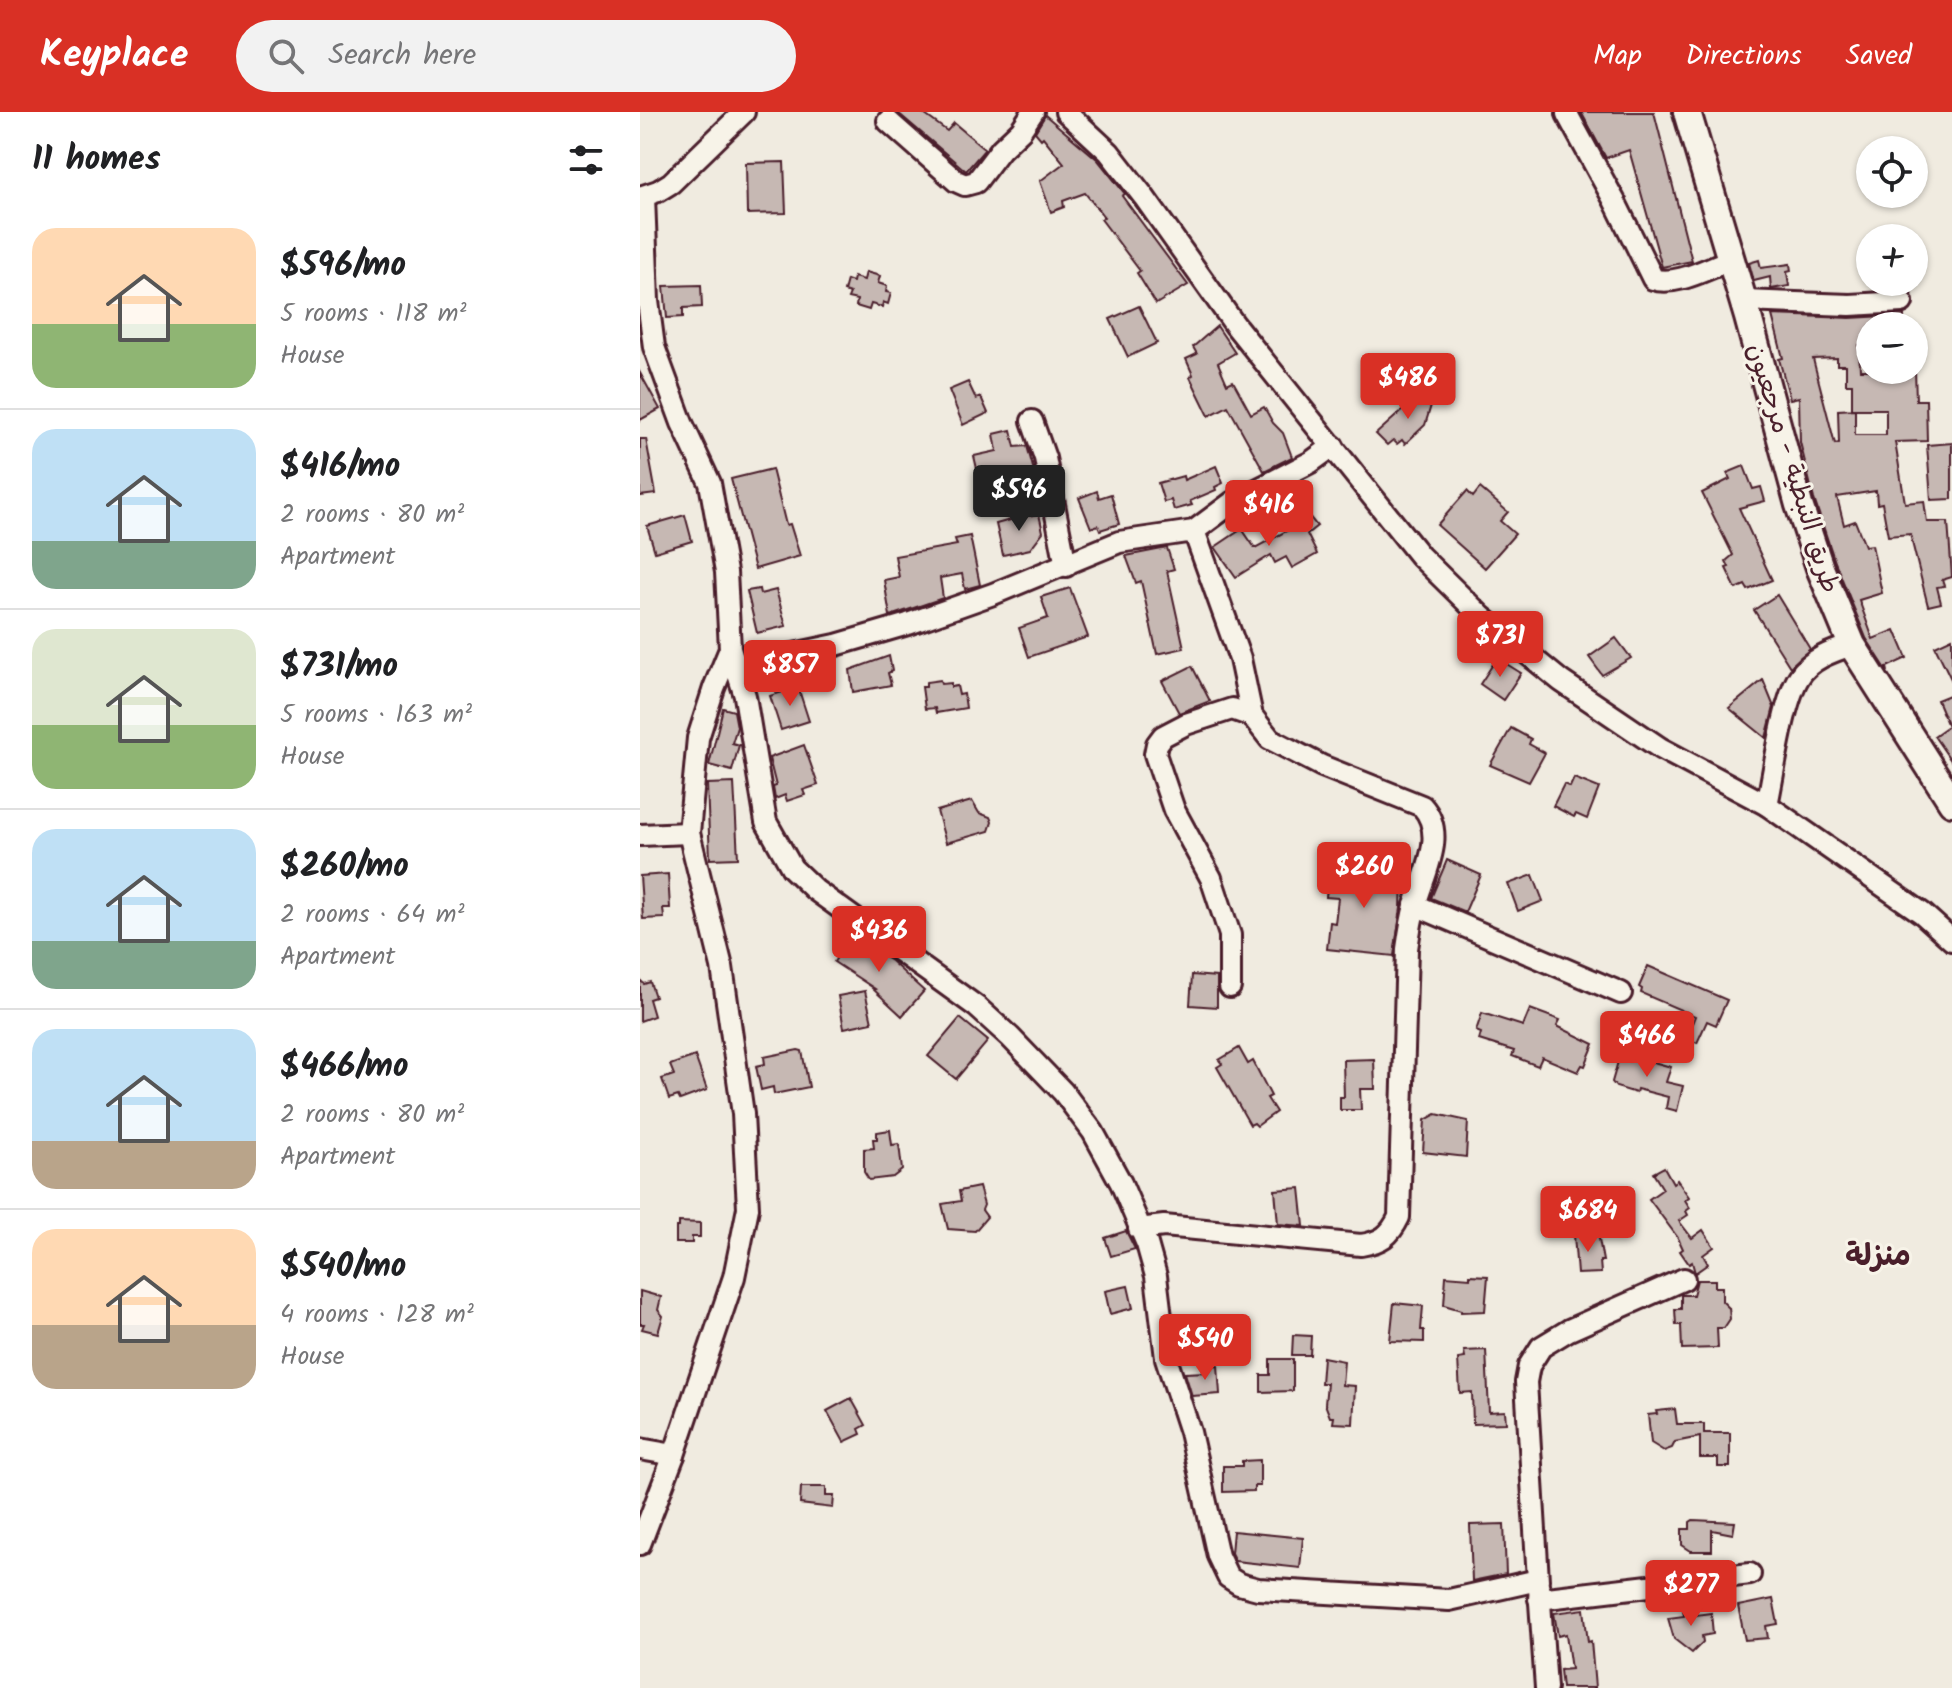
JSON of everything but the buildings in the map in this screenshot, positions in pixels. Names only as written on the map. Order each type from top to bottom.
[{"type":"main road","name":"طريق النبطية - مرجعيون","points":[[1687,112],[1744,301],[1799,505],[1820,568],[1852,645],[1952,802]]},
{"type":"street","points":[[744,112],[671,183],[642,197],[654,347],[678,412],[710,483],[726,572],[733,658],[745,696],[766,822],[792,868],[815,890],[977,1007],[1063,1092],[1093,1132],[1121,1183],[1147,1244],[1156,1276],[1166,1358],[1190,1432],[1218,1556],[1228,1577],[1239,1584],[1258,1589],[1449,1600],[1750,1574]]},
{"type":"street","points":[[888,121],[956,181],[965,185],[976,182],[1033,112]]},
{"type":"street","points":[[1066,112],[1109,152],[1235,325],[1420,556],[1481,616],[1561,681],[1660,748],[1767,805],[1922,913],[1952,940]]},
{"type":"street","points":[[1567,114],[1653,279],[1661,282],[1673,280],[1731,260]]},
{"type":"street","points":[[1744,301],[1850,305],[1902,302]]},
{"type":"street","points":[[1032,421],[1045,458],[1066,566]]},
{"type":"street","points":[[733,658],[836,645],[908,624],[1066,566],[1119,542],[1194,531],[1233,502],[1311,462],[1333,446]]},
{"type":"street","points":[[1139,1229],[1164,1226],[1361,1245],[1378,1242],[1391,1233],[1399,1217],[1407,949],[1415,905],[1435,836],[1432,818],[1422,806],[1322,766],[1270,739],[1252,716],[1240,659],[1194,531]]},
{"type":"street","points":[[1767,805],[1790,700],[1799,677],[1814,662],[1852,645]]},
{"type":"street","points":[[640,1544],[674,1455],[734,1277],[748,1208],[743,1114],[722,967],[689,833],[698,738],[714,688],[733,658]]},
{"type":"street","points":[[1230,987],[1230,935],[1211,878],[1174,810],[1155,754],[1163,736],[1186,724],[1232,709],[1252,716]]},
{"type":"street","points":[[640,835],[689,833]]},
{"type":"street","points":[[1415,905],[1621,993]]},
{"type":"street","points":[[1546,1688],[1526,1382],[1529,1366],[1541,1347],[1569,1330],[1684,1279]]},
{"type":"street","points":[[640,1449],[674,1455]]},
{"type":"district","name":"منزلة","points":[[1878,1255]]}]
